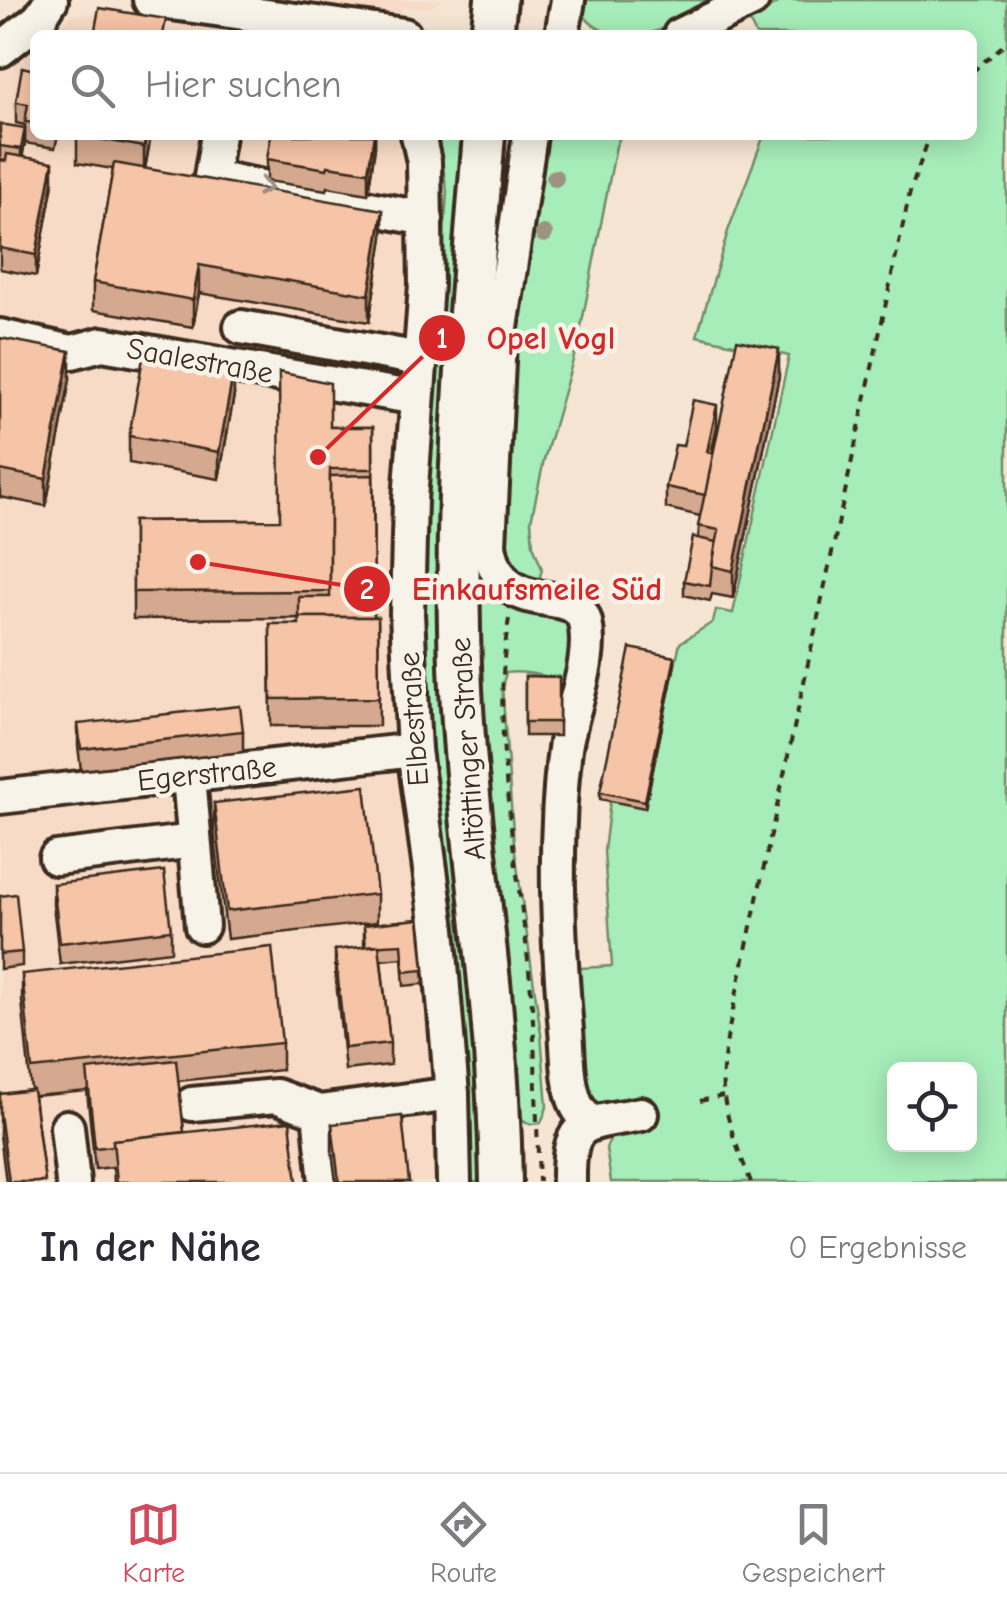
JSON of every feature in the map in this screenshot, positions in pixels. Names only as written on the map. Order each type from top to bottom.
[{"type":"main road","points":[[493,30],[496,0]]},
{"type":"main road","name":"Altöttinger Straße","points":[[484,140],[464,396],[458,570],[461,690],[490,994],[502,1182]]},
{"type":"street","points":[[0,50],[39,20],[51,0]]},
{"type":"street","points":[[150,0],[202,22],[326,30]]},
{"type":"street","points":[[563,30],[568,0]]},
{"type":"street","points":[[690,30],[752,0]]},
{"type":"street","points":[[217,140],[211,176],[426,219]]},
{"type":"street","name":"Elbestraße","points":[[419,140],[424,162],[426,285],[410,500],[407,614],[414,750],[438,929],[452,1094],[454,1182]]},
{"type":"street","points":[[529,140],[500,341],[489,518],[492,561],[502,581],[530,598],[571,604],[580,610],[585,623],[584,662],[565,747],[558,871],[570,1075],[576,1104],[590,1124]]},
{"type":"street","points":[[241,327],[420,359]]},
{"type":"street","name":"Saalestraße","points":[[0,336],[72,352],[102,344],[418,398]]},
{"type":"street","name":"Egerstraße","points":[[0,796],[414,750]]},
{"type":"street","points":[[188,776],[202,926]]},
{"type":"street","points":[[56,858],[194,842]]},
{"type":"street","points":[[192,1104],[276,1096],[319,1112],[452,1094]]},
{"type":"street","points":[[319,1112],[326,1182]]},
{"type":"street","points":[[569,1182],[569,1150],[581,1128],[641,1114]]},
{"type":"street","points":[[66,1127],[73,1182]]},
{"type":"path","points":[[977,68],[1007,42]]},
{"type":"path","points":[[751,1182],[723,1096],[737,984],[906,210],[928,140]]},
{"type":"path","points":[[514,590],[505,641],[502,710],[528,966],[539,1182]]},
{"type":"path","points":[[700,1100],[723,1096]]},
{"type":"shaded area","points":[[176,0],[444,0],[429,8],[402,8],[397,30],[54,30],[74,15],[103,14],[173,26]]},
{"type":"shaded area","points":[[30,49],[30,140],[406,140],[414,276],[439,1182],[0,1182],[0,72]]},
{"type":"green space","points":[[578,0],[726,0],[660,30],[602,30],[581,10]]},
{"type":"green space","points":[[784,0],[1007,0],[1007,1182],[611,1182],[606,1148],[613,1133],[610,1106],[596,1105],[581,1095],[567,964],[582,968],[612,966],[604,851],[610,801],[675,664],[680,643],[713,622],[716,610],[733,613],[789,356],[697,336],[728,231],[762,140],[977,140],[977,30],[754,30],[748,19]]},
{"type":"green space","points":[[439,140],[463,140],[445,378],[437,608],[444,753],[471,955],[485,1182],[467,1182],[445,875],[432,756],[424,592],[447,191]]},
{"type":"green space","points":[[539,140],[619,140],[578,343],[544,460],[531,521],[533,545],[542,569],[537,589],[525,588],[495,538],[493,511]]},
{"type":"green space","points":[[494,583],[571,624],[571,681],[514,672],[506,673],[502,686],[514,844],[541,1034],[547,1107],[541,1123],[534,1124],[520,1117],[484,785],[477,584]]},
{"type":"building","points":[[99,8],[166,19],[164,30],[95,30]]},
{"type":"building","points":[[22,67],[30,69],[30,122],[25,122],[28,104],[16,102]]},
{"type":"building","points":[[0,124],[25,128],[21,149],[0,146]]},
{"type":"building","points":[[105,140],[145,140],[144,147]]},
{"type":"building","points":[[270,140],[373,140],[368,172],[267,159]]},
{"type":"building","points":[[7,154],[53,162],[36,255],[0,248],[0,160],[6,161]]},
{"type":"building","points":[[114,163],[383,210],[369,295],[199,265],[193,300],[93,282]]},
{"type":"building","points":[[0,338],[70,351],[46,479],[0,470]]},
{"type":"building","points":[[737,340],[779,349],[733,571],[712,566],[719,530],[698,526]]},
{"type":"building","points":[[144,352],[234,368],[219,452],[129,436]]},
{"type":"building","points":[[279,372],[330,383],[330,427],[373,427],[373,469],[330,469],[330,591],[133,592],[133,521],[280,520]]},
{"type":"building","points":[[693,400],[717,405],[707,452],[713,454],[705,495],[666,487],[675,445],[683,446]]},
{"type":"building","points":[[373,475],[374,617],[299,617],[299,597],[330,597],[330,476]]},
{"type":"building","points":[[693,537],[716,542],[710,586],[684,581]]},
{"type":"building","points":[[299,617],[378,617],[379,698],[271,699],[270,624],[299,624]]},
{"type":"building","points":[[630,648],[675,657],[645,801],[600,792]]},
{"type":"building","points":[[525,676],[559,677],[559,722],[525,722]]},
{"type":"building","points":[[240,706],[243,731],[81,749],[78,724]]},
{"type":"building","points":[[365,786],[377,894],[227,911],[214,803]]},
{"type":"building","points":[[164,871],[171,930],[60,943],[53,884]]},
{"type":"building","points":[[16,894],[22,952],[0,954],[0,896]]},
{"type":"building","points":[[419,919],[424,970],[404,972],[402,944],[366,946],[364,925]]},
{"type":"building","points":[[379,945],[390,1043],[345,1048],[335,950]]},
{"type":"building","points":[[272,947],[282,1043],[32,1069],[22,974]]},
{"type":"building","points":[[176,1060],[184,1132],[113,1140],[113,1146],[95,1148],[87,1070]]},
{"type":"building","points":[[33,1090],[45,1182],[9,1182],[0,1094]]},
{"type":"building","points":[[402,1116],[409,1182],[339,1182],[332,1124]]},
{"type":"building","points":[[290,1121],[297,1182],[117,1182],[113,1140]]},
{"type":"place","name":"Opel Vogl","points":[[318,457]]},
{"type":"place","name":"Einkaufsmeile Süd","points":[[198,562]]}]
